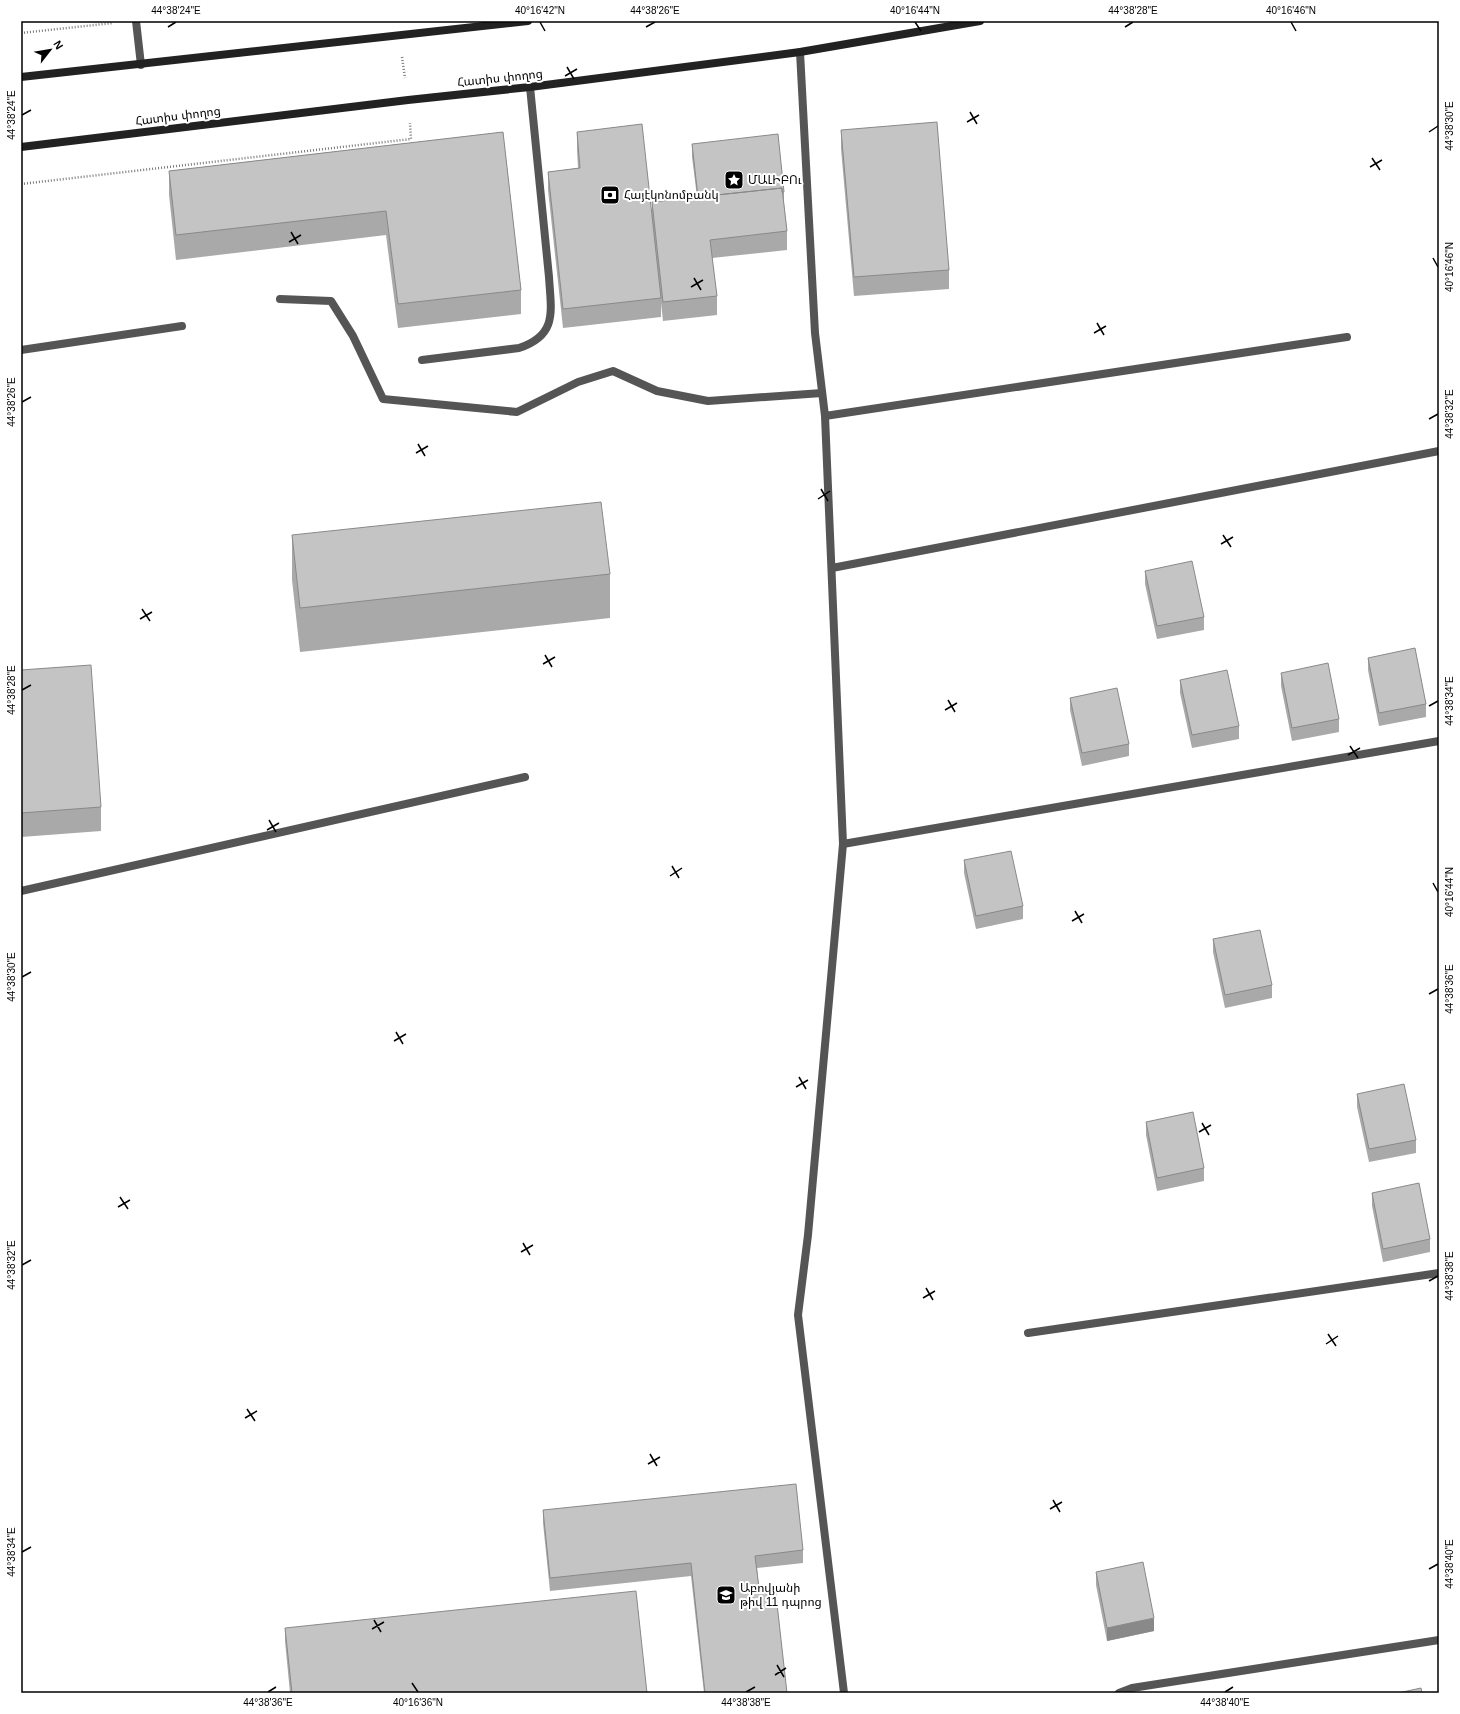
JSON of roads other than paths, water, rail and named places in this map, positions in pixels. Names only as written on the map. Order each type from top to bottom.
[{"type":"main road","points":[[21,78],[528,21]]},
{"type":"main road","name":"Հատիս փողոց","points":[[21,147],[400,101],[530,87],[800,52],[980,21]]},
{"type":"street","points":[[136,21],[141,65]]},
{"type":"street","points":[[800,52],[815,333],[825,416],[843,844],[808,1235],[798,1316],[844,1693]]},
{"type":"street","points":[[422,360],[519,348],[531,344],[547,330],[551,307],[549,277],[530,87]]},
{"type":"street","points":[[280,299],[331,301],[352,336],[383,399],[517,412],[578,382],[613,371],[657,391],[708,401],[822,393]]},
{"type":"street","points":[[21,350],[182,326]]},
{"type":"street","points":[[825,416],[1348,337]]},
{"type":"street","points":[[832,568],[1439,451]]},
{"type":"street","points":[[843,844],[1439,741]]},
{"type":"street","points":[[21,891],[525,777]]},
{"type":"street","points":[[1028,1333],[1439,1272]]},
{"type":"street","points":[[1119,1693],[1132,1688],[1439,1640]]},
{"type":"place","name":"ՄԱԼԻԲՈւ","points":[[734,180]]},
{"type":"place","name":"Հայէկոնոմբանկ","points":[[610,195]]},
{"type":"place","name":"Աբովյանի թիվ 11 դպրոց","points":[[726,1595]]}]
